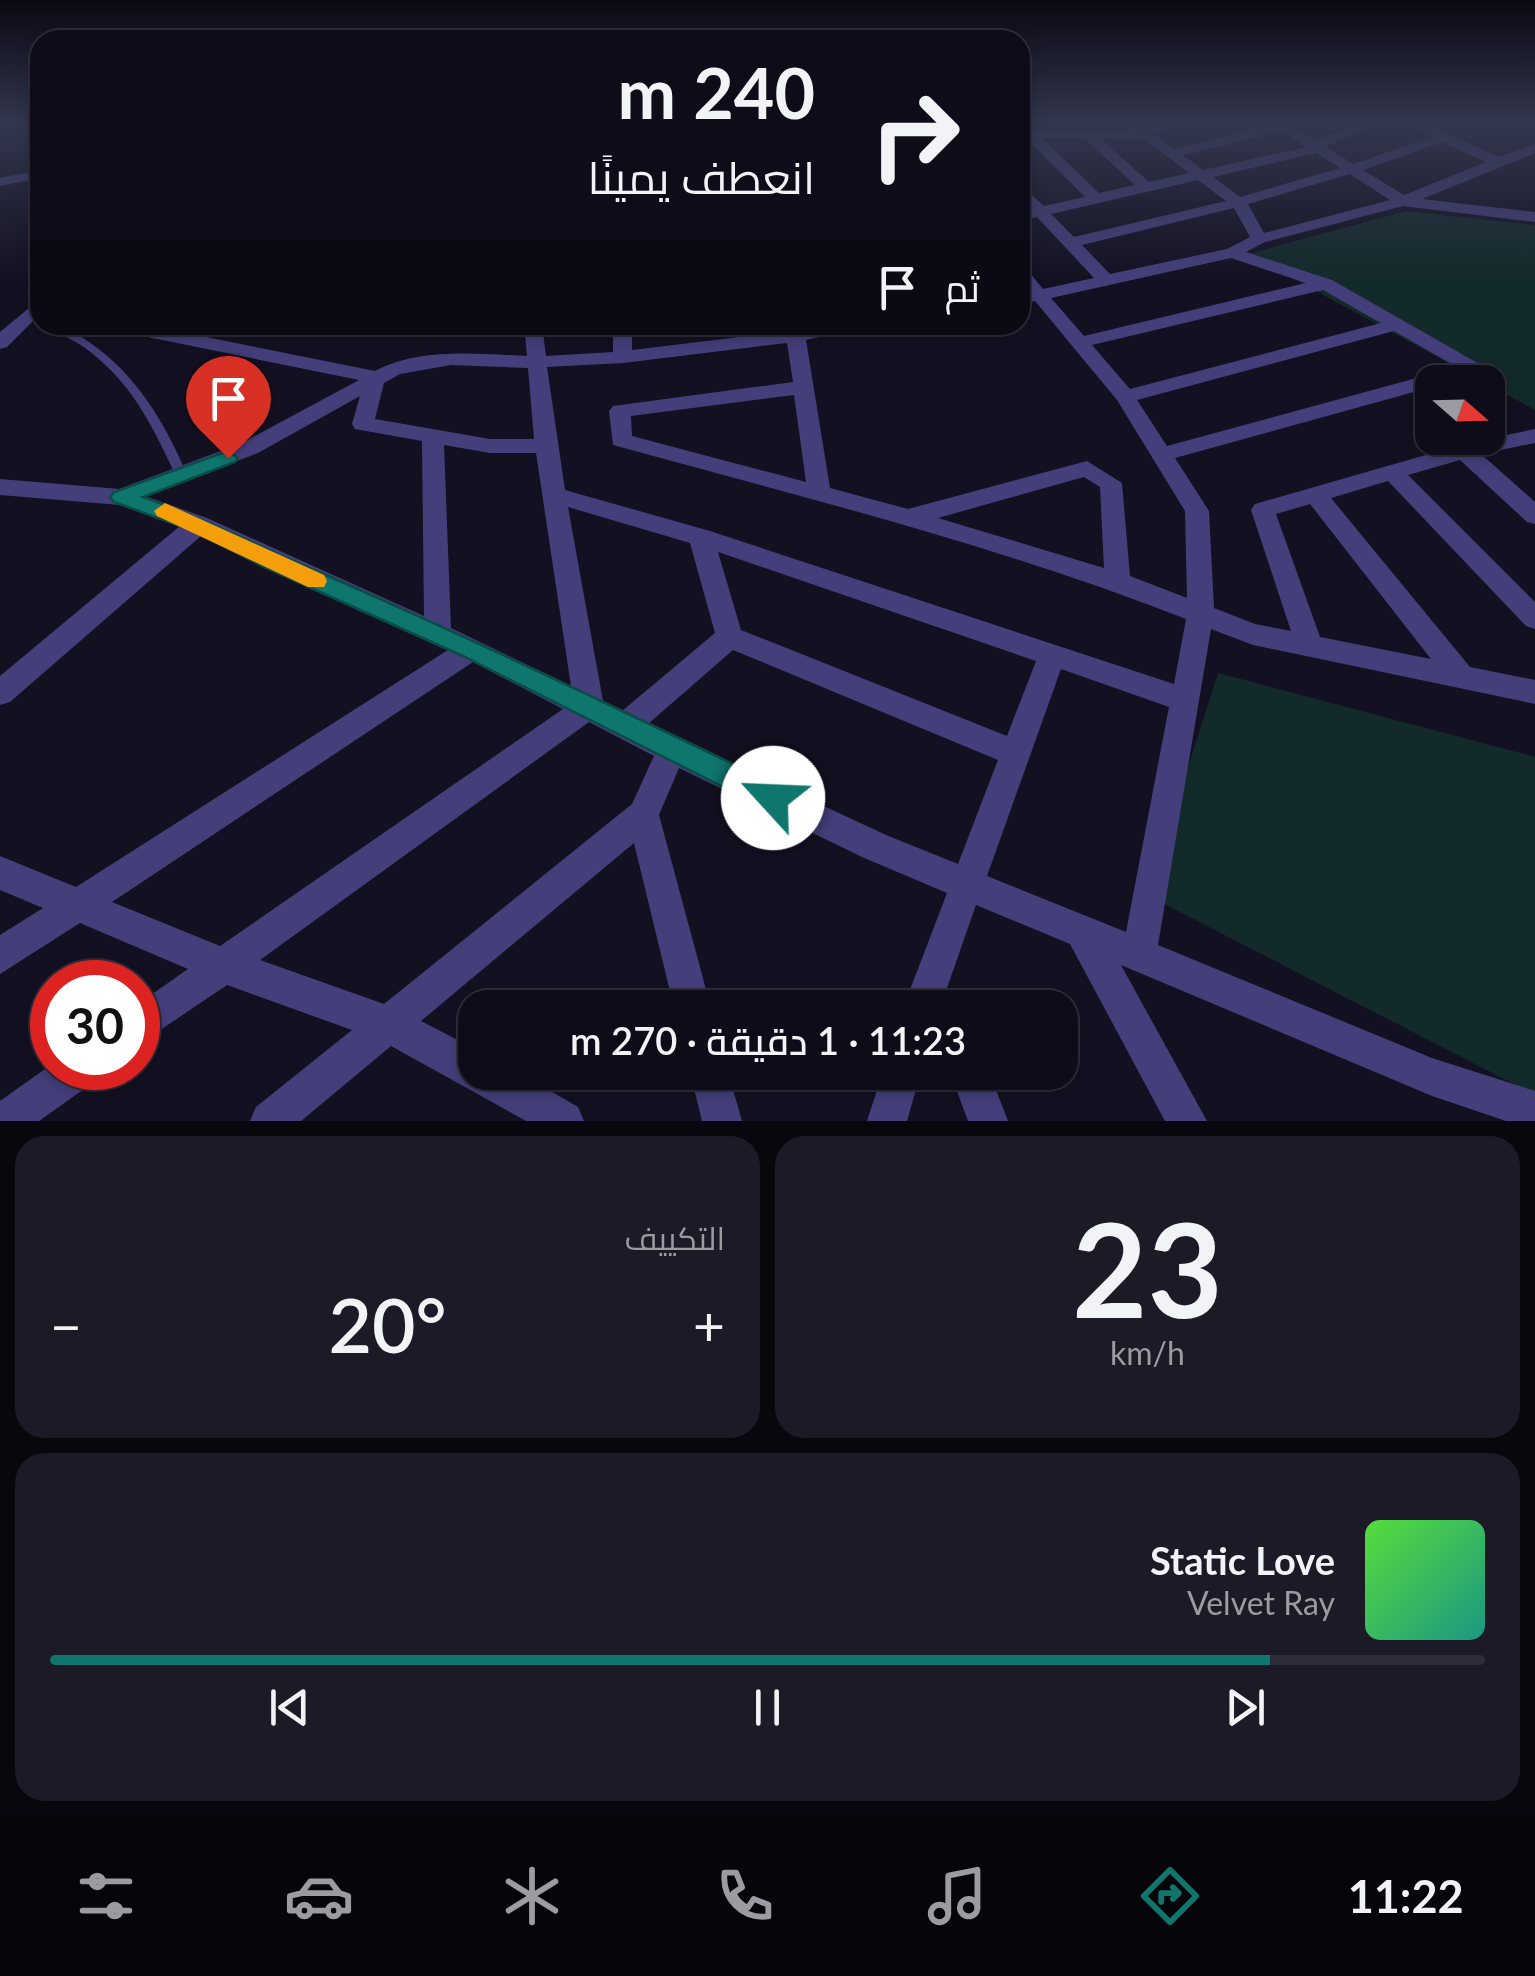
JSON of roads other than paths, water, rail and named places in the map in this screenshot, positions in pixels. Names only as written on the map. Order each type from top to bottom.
[{"type":"street","points":[[0,182],[28,176]]},
{"type":"street","points":[[1071,176],[1096,199]]},
{"type":"street","points":[[1134,176],[1147,188]]},
{"type":"street","points":[[1030,214],[1204,176]]},
{"type":"street","points":[[1206,176],[1240,204],[1259,239]]},
{"type":"street","points":[[1072,244],[1240,204],[1334,176]]},
{"type":"street","points":[[1366,176],[1403,201],[1535,218]]},
{"type":"street","points":[[1030,298],[1232,253],[1259,239],[1403,201],[1463,176]]},
{"type":"street","points":[[1030,201],[1108,282]]},
{"type":"street","points":[[1509,214],[1535,201]]},
{"type":"street","points":[[1163,454],[1474,369],[1326,284],[1232,253]]},
{"type":"street","points":[[1078,343],[1326,284]]},
{"type":"street","points":[[1030,298],[1078,343],[1125,398],[1196,510],[1201,612],[1140,956]]},
{"type":"street","points":[[0,343],[30,317]]},
{"type":"street","points":[[1125,398],[1399,324]]},
{"type":"street","points":[[168,335],[375,376]]},
{"type":"street","points":[[534,335],[546,446],[589,706]]},
{"type":"street","points":[[622,335],[623,357]]},
{"type":"street","points":[[121,497],[250,448],[375,376],[394,369],[450,359],[538,362],[623,357],[800,335]]},
{"type":"street","points":[[796,336],[819,492]]},
{"type":"street","points":[[375,376],[363,424],[490,446],[546,446]]},
{"type":"street","points":[[805,387],[620,412],[621,440],[910,518],[1118,582],[1253,634],[1535,692]]},
{"type":"street","points":[[433,436],[438,636]]},
{"type":"street","points":[[1505,442],[1535,436]]},
{"type":"street","points":[[1309,645],[1262,510],[1451,455]]},
{"type":"street","points":[[1468,455],[1535,516]]},
{"type":"street","points":[[910,518],[1087,468],[1111,483],[1118,582]]},
{"type":"street","points":[[1392,473],[1535,619]]},
{"type":"street","points":[[0,488],[121,497],[199,524],[472,649],[874,846],[1432,1077],[1535,1110]]},
{"type":"street","points":[[1315,494],[1464,680]]},
{"type":"street","points":[[557,496],[702,538],[1183,699]]},
{"type":"street","points":[[0,693],[199,524]]},
{"type":"street","points":[[702,538],[730,637]]},
{"type":"street","points":[[628,724],[730,637]]},
{"type":"street","points":[[730,637],[1015,753]]},
{"type":"street","points":[[0,956],[81,907],[472,649]]},
{"type":"street","points":[[933,990],[964,882],[1053,653]]},
{"type":"street","points":[[160,1010],[589,706]]},
{"type":"street","points":[[270,1121],[643,815],[672,750]]},
{"type":"street","points":[[643,815],[687,990]]},
{"type":"street","points":[[0,873],[222,965],[388,1024],[458,1061]]},
{"type":"street","points":[[1082,933],[1186,1121]]},
{"type":"street","points":[[5,1121],[49,1090]]},
{"type":"street","points":[[504,1090],[539,1115]]},
{"type":"street","points":[[714,1090],[722,1121]]},
{"type":"street","points":[[888,1121],[897,1090]]},
{"type":"street","points":[[976,1090],[988,1121]]},
{"type":"lane","points":[[66,335],[120,370],[171,446],[181,474]]}]
